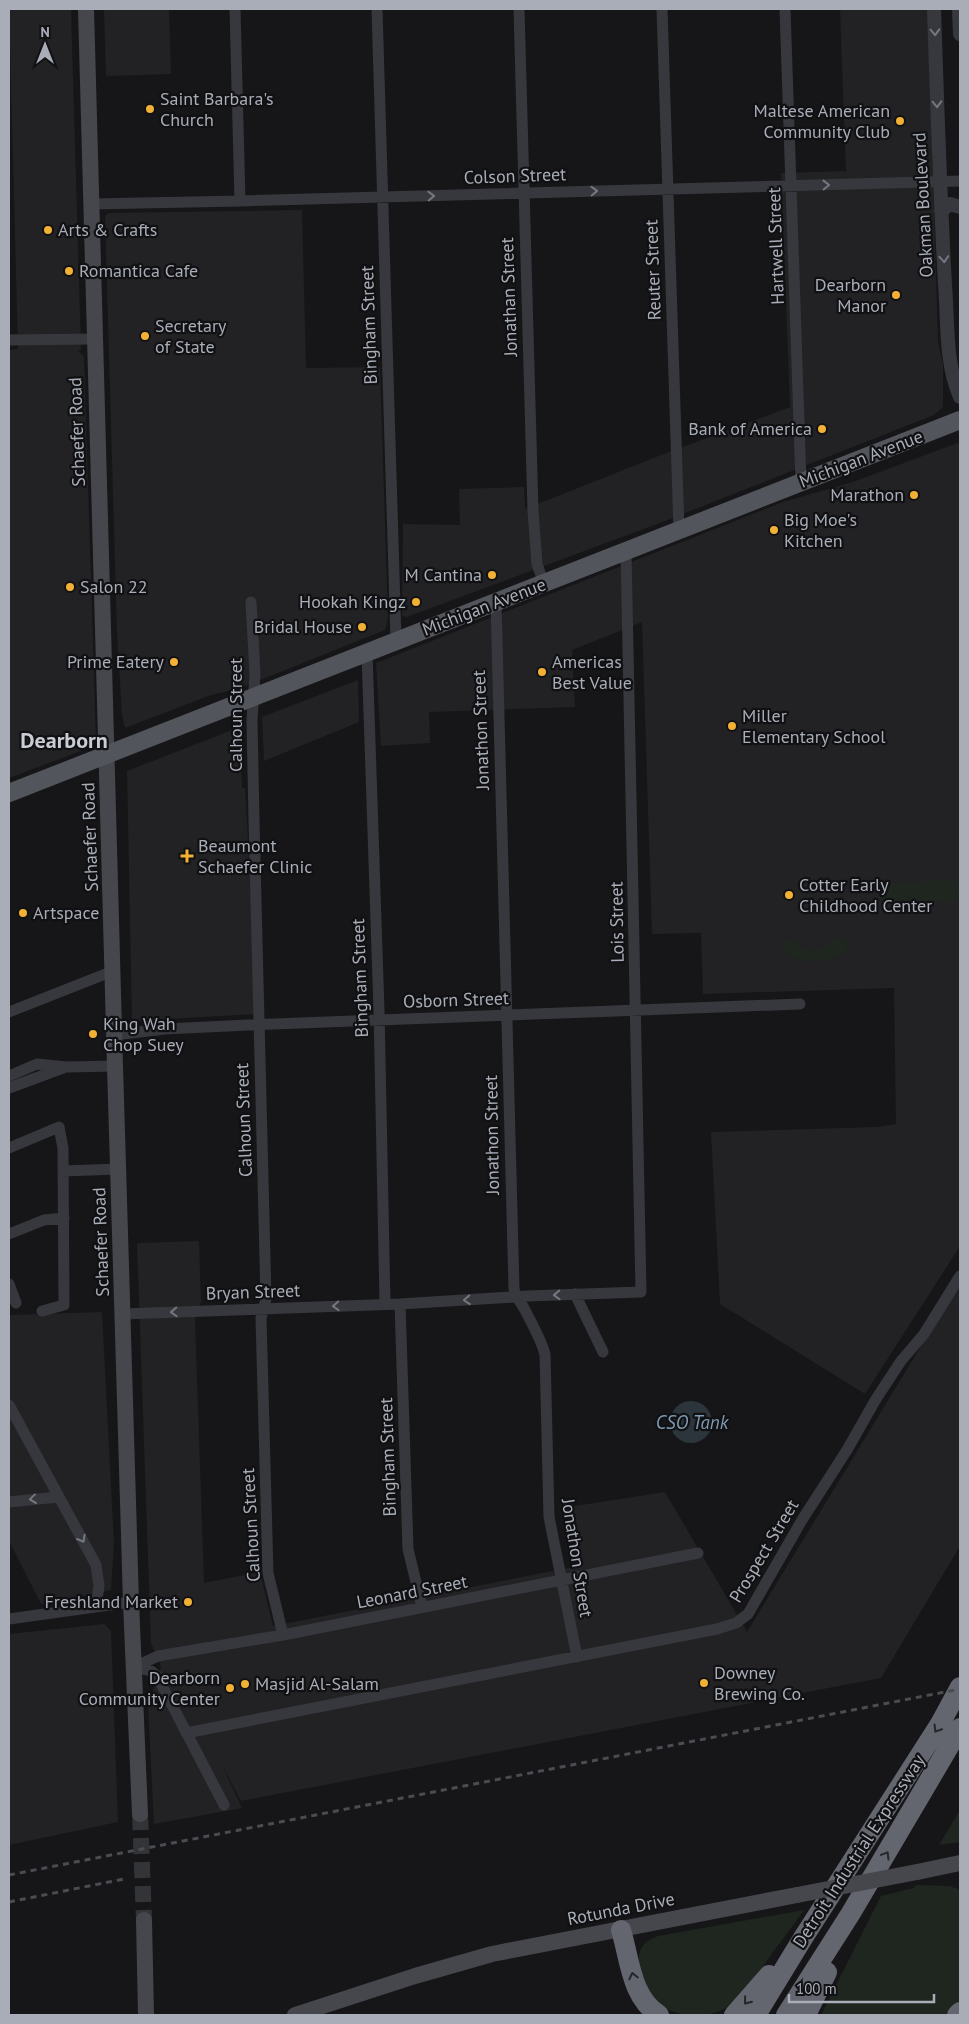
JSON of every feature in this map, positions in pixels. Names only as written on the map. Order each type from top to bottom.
[{"type":"highway","name":"Detroit Industrial Expressway","points":[[756,2015],[940,1724],[960,1687]]},
{"type":"highway","name":"Detroit Industrial Expressway","points":[[786,2015],[851,1913],[960,1728]]},
{"type":"highway","points":[[806,2015],[824,1979],[851,1913]]},
{"type":"highway","points":[[621,1930],[636,1988],[645,2003],[659,2015]]},
{"type":"highway","points":[[734,2015],[803,1938]]},
{"type":"highway","points":[[957,2015],[960,2012]]},
{"type":"main road","name":"Schaefer Road","points":[[86,9],[118,1169],[131,1602],[140,1814]]},
{"type":"main road","name":"Michigan Avenue","points":[[9,793],[960,420]]},
{"type":"main road","name":"Rotunda Drive","points":[[295,2015],[415,1976],[492,1954],[960,1863]]},
{"type":"main road","points":[[144,1920],[146,2015]]},
{"type":"street","points":[[235,9],[240,201]]},
{"type":"street","name":"Bingham Street","points":[[377,9],[396,641]]},
{"type":"street","name":"Jonathan Street","points":[[519,9],[533,511],[537,564],[544,584]]},
{"type":"street","name":"Reuter Street","points":[[662,9],[679,530]]},
{"type":"street","name":"Hartwell Street","points":[[785,9],[801,482]]},
{"type":"street","name":"Oakman Boulevard","points":[[934,9],[941,211],[950,350],[954,382],[960,397]]},
{"type":"street","points":[[959,9],[960,34]]},
{"type":"street","name":"Colson Street","points":[[91,204],[960,181]]},
{"type":"street","points":[[941,211],[950,204],[960,207]]},
{"type":"street","points":[[9,340],[94,339]]},
{"type":"street","name":"Lois Street","points":[[576,1294],[641,1292],[626,551]]},
{"type":"street","name":"Calhoun Street","points":[[251,602],[255,674],[252,730],[266,1299],[261,1318],[268,1573],[283,1635]]},
{"type":"street","name":"Jonathon Street","points":[[496,602],[513,1272],[516,1296],[524,1308],[543,1346],[545,1354],[549,1517],[576,1657]]},
{"type":"street","name":"Bingham Street","points":[[367,652],[379,1021],[385,1303]]},
{"type":"street","points":[[9,1012],[113,971]]},
{"type":"street","name":"Osborn Street","points":[[114,1035],[165,1029],[800,1004]]},
{"type":"street","points":[[9,1076],[37,1064],[67,1067],[115,1066]]},
{"type":"street","points":[[9,1088],[67,1067]]},
{"type":"street","points":[[9,1148],[59,1127],[63,1148],[64,1305],[42,1311]]},
{"type":"street","points":[[63,1171],[118,1169]]},
{"type":"street","points":[[9,1234],[44,1220],[64,1218]]},
{"type":"street","name":"Prospect Street","points":[[186,1733],[717,1629],[736,1623],[748,1614],[802,1520],[879,1394],[900,1361],[924,1334],[960,1276]]},
{"type":"street","points":[[9,1284],[16,1303]]},
{"type":"street","points":[[400,1304],[576,1294],[603,1352]]},
{"type":"street","name":"Bryan Street","points":[[123,1314],[385,1303],[400,1304]]},
{"type":"street","name":"Bingham Street","points":[[400,1304],[408,1549],[422,1607]]},
{"type":"street","points":[[9,1405],[96,1565],[99,1586],[96,1606]]},
{"type":"street","points":[[9,1502],[58,1497]]},
{"type":"street","name":"Leonard Street","points":[[134,1667],[158,1656],[283,1635],[698,1554]]},
{"type":"street","points":[[9,1619],[131,1602]]},
{"type":"street","points":[[134,1667],[152,1671],[157,1676],[224,1805]]},
{"type":"shaded area","points":[[9,9],[71,9],[81,350],[78,351],[84,357],[96,741],[86,749],[9,778],[9,350],[18,349]]},
{"type":"shaded area","points":[[104,9],[169,9],[171,74],[106,76]]},
{"type":"shaded area","points":[[840,9],[928,9],[938,341],[943,365],[943,407],[934,415],[665,521],[407,617],[402,616],[403,524],[460,525],[459,489],[524,487],[525,509],[790,407],[781,173],[846,171]]},
{"type":"shaded area","points":[[302,210],[306,368],[380,367],[388,619],[385,630],[238,689],[211,695],[125,728],[122,715],[117,632],[105,216],[109,213]]},
{"type":"shaded area","points":[[960,442],[960,1246],[865,1394],[720,1304],[711,1132],[877,1127],[896,1124],[894,988],[703,994],[701,933],[652,934],[642,622],[572,650],[575,707],[429,712],[430,743],[381,746],[376,663],[783,502],[853,482]]},
{"type":"shaded area","points":[[358,680],[359,722],[264,761],[262,717]]},
{"type":"shaded area","name":"Beaumont Schaefer Clinic","points":[[240,727],[242,788],[245,788],[258,1014],[132,1021],[127,771]]},
{"type":"shaded area","points":[[960,881],[960,902],[881,904],[881,883]]},
{"type":"shaded area","points":[[832,939],[846,939],[847,950],[831,959],[823,961],[815,962],[799,959],[783,951],[782,941],[795,940],[804,948],[814,950],[823,947]]},
{"type":"shaded area","points":[[199,1241],[201,1302],[195,1320],[204,1583],[260,1572],[273,1626],[573,1567],[562,1508],[665,1492],[747,1632],[960,1282],[960,1546],[881,1678],[241,1801],[221,1763],[242,1808],[154,1824],[148,1705],[161,1667],[151,1643],[137,1243]]},
{"type":"shaded area","points":[[102,1312],[114,1544],[111,1590],[41,1604],[9,1541],[9,1315]]},
{"type":"shaded area","points":[[104,1624],[111,1631],[118,1822],[9,1845],[9,1634]]},
{"type":"shaded area","points":[[960,1810],[960,1842],[939,1845]]},
{"type":"shaded area","points":[[916,1885],[950,1886],[960,1890],[960,2003],[950,2015],[821,2015],[881,1896],[914,1888]]},
{"type":"shaded area","points":[[804,1910],[746,1991],[735,2002],[719,2011],[700,2015],[681,2014],[663,2007],[646,1987],[639,1968],[639,1959],[640,1950],[651,1939],[658,1936]]},
{"type":"water","name":"CSO Tank","points":[[695,1401],[703,1404],[709,1410],[712,1422],[709,1434],[703,1440],[687,1443],[679,1440],[673,1434],[670,1418],[673,1410],[679,1404]]},
{"type":"tunnel","points":[[140,1814],[144,1920]]},
{"type":"railway","points":[[9,1875],[960,1689]]},
{"type":"railway","points":[[9,1902],[124,1879]]},
{"type":"place","name":"Saint Barbara's Church","points":[[150,109]]},
{"type":"place","name":"Maltese American Community Club","points":[[900,121]]},
{"type":"place","name":"Arts & Crafts","points":[[48,230]]},
{"type":"place","name":"Romantica Cafe","points":[[69,271]]},
{"type":"place","name":"Dearborn Manor","points":[[896,295]]},
{"type":"place","name":"Secretary of State","points":[[145,336]]},
{"type":"place","name":"Bank of America","points":[[822,429]]},
{"type":"place","name":"Marathon","points":[[914,495]]},
{"type":"place","name":"Big Moe's Kitchen","points":[[774,530]]},
{"type":"place","name":"M Cantina","points":[[492,575]]},
{"type":"place","name":"Salon 22","points":[[70,587]]},
{"type":"place","name":"Hookah Kingz","points":[[416,602]]},
{"type":"place","name":"Bridal House","points":[[362,627]]},
{"type":"place","name":"Prime Eatery","points":[[174,662]]},
{"type":"place","name":"Americas Best Value","points":[[542,672]]},
{"type":"place","name":"Miller Elementary School","points":[[732,726]]},
{"type":"place","name":"Beaumont Schaefer Clinic","points":[[187,856]]},
{"type":"place","name":"Cotter Early Childhood Center","points":[[789,895]]},
{"type":"place","name":"Artspace","points":[[23,913]]},
{"type":"place","name":"King Wah Chop Suey","points":[[93,1034]]},
{"type":"place","name":"Freshland Market","points":[[188,1602]]},
{"type":"place","name":"Downey Brewing Co.","points":[[704,1683]]},
{"type":"place","name":"Masjid Al-Salam","points":[[245,1684]]},
{"type":"place","name":"Dearborn Community Center","points":[[230,1688]]},
{"type":"district","name":"Dearborn","points":[[64,740]]}]
